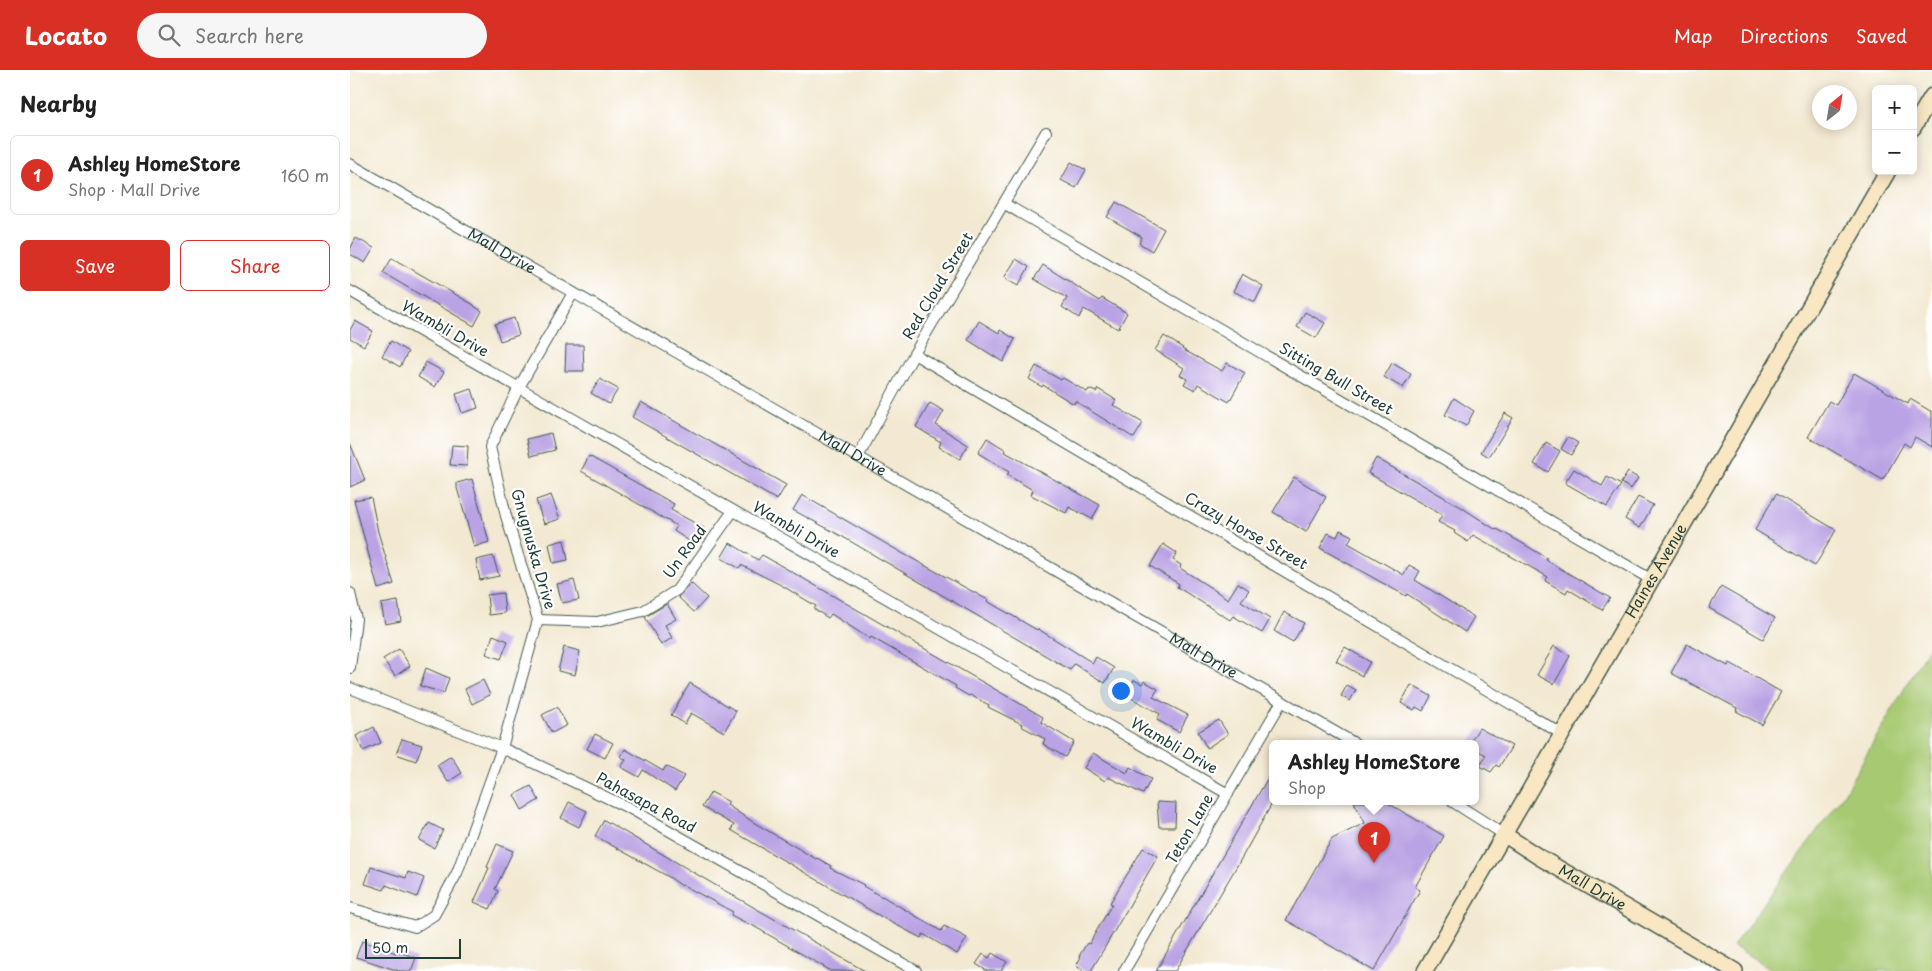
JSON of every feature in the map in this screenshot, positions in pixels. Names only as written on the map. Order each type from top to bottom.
[{"type":"main road","points":[[1917,121],[1932,96]]},
{"type":"main road","name":"Haines Avenue","points":[[1425,971],[1886,175]]},
{"type":"main road","name":"Mall Drive","points":[[1504,835],[1735,971]]},
{"type":"street","name":"Red Cloud Street","points":[[858,456],[914,354],[1005,204],[1046,132]]},
{"type":"street","name":"Mall Drive","points":[[350,164],[1349,740]]},
{"type":"street","name":"Sitting Bull Street","points":[[1005,204],[1652,580]]},
{"type":"street","name":"Wambli Drive","points":[[350,291],[518,389],[1228,794]]},
{"type":"street","name":"Gnugnuska Drive","points":[[350,908],[415,926],[434,915],[457,873],[502,748],[538,620],[506,516],[490,446],[518,389],[573,293]]},
{"type":"street","name":"Crazy Horse Street","points":[[914,354],[1562,734]]},
{"type":"street","name":"Un Road","points":[[538,620],[597,622],[643,612],[677,590],[733,511]]},
{"type":"street","points":[[350,593],[356,618],[350,668]]},
{"type":"street","name":"Pahasapa Road","points":[[350,688],[502,748],[631,809],[916,971]]},
{"type":"street","name":"Teton Lane","points":[[1124,971],[1282,701]]},
{"type":"street","name":"Mall Drive","points":[[1458,805],[1504,835]]},
{"type":"green space","points":[[1932,641],[1932,971],[1775,971],[1733,946],[1843,795]]},
{"type":"building","points":[[1071,162],[1086,170],[1076,188],[1061,180]]},
{"type":"building","points":[[1116,202],[1164,229],[1152,251],[1139,243],[1142,237],[1107,217]]},
{"type":"building","points":[[356,238],[374,248],[365,263],[350,254],[350,249]]},
{"type":"building","points":[[392,258],[482,311],[474,326],[383,273]]},
{"type":"building","points":[[1016,259],[1029,267],[1018,286],[1004,278]]},
{"type":"building","points":[[1043,265],[1100,301],[1102,298],[1127,313],[1118,329],[1084,309],[1079,318],[1062,307],[1067,298],[1034,279]]},
{"type":"building","points":[[1242,274],[1263,286],[1255,302],[1233,291]]},
{"type":"building","points":[[1305,312],[1325,323],[1316,338],[1297,327]]},
{"type":"building","points":[[514,318],[519,335],[500,341],[495,324]]},
{"type":"building","points":[[355,321],[373,331],[364,346],[350,338],[350,330]]},
{"type":"building","points":[[979,321],[999,333],[1000,330],[1015,339],[1003,362],[968,340]]},
{"type":"building","points":[[1164,336],[1182,349],[1222,371],[1227,363],[1245,373],[1229,402],[1198,384],[1195,390],[1184,384],[1187,379],[1180,375],[1184,368],[1155,350]]},
{"type":"building","points":[[391,341],[408,352],[400,367],[382,356]]},
{"type":"building","points":[[566,345],[583,345],[584,371],[565,371]]},
{"type":"building","points":[[426,362],[444,372],[435,387],[418,377]]},
{"type":"building","points":[[1392,363],[1411,374],[1403,388],[1384,377]]},
{"type":"building","points":[[1036,366],[1061,380],[1063,378],[1087,392],[1089,389],[1096,392],[1098,389],[1116,400],[1113,405],[1143,423],[1134,438],[1075,401],[1074,404],[1043,385],[1042,387],[1029,379]]},
{"type":"building","points":[[1854,373],[1908,404],[1910,399],[1932,412],[1932,447],[1915,437],[1910,447],[1904,443],[1883,480],[1808,437],[1829,401],[1836,405]]},
{"type":"building","points":[[600,379],[618,389],[609,404],[591,393]]},
{"type":"building","points":[[472,389],[478,408],[462,413],[456,394]]},
{"type":"building","points":[[1454,398],[1474,411],[1466,426],[1445,415]]},
{"type":"building","points":[[641,402],[786,485],[777,500],[632,417]]},
{"type":"building","points":[[930,403],[944,411],[936,425],[968,445],[960,459],[939,447],[941,442],[916,427]]},
{"type":"building","points":[[1505,413],[1513,418],[1489,457],[1481,452]]},
{"type":"building","points":[[551,433],[555,450],[531,456],[527,439]]},
{"type":"building","points":[[1568,437],[1578,443],[1571,455],[1561,449]]},
{"type":"building","points":[[987,438],[1006,450],[1005,452],[1100,505],[1092,519],[1069,507],[1066,513],[1031,495],[1033,490],[1007,475],[1009,472],[978,453]]},
{"type":"building","points":[[350,443],[365,480],[350,487]]},
{"type":"building","points":[[1546,443],[1560,451],[1548,472],[1534,464]]},
{"type":"building","points":[[452,445],[468,446],[467,466],[450,465]]},
{"type":"building","points":[[589,456],[674,504],[671,510],[704,528],[695,545],[674,531],[677,526],[581,471]]},
{"type":"building","points":[[1376,458],[1461,507],[1496,530],[1522,543],[1547,558],[1546,560],[1610,598],[1602,610],[1568,589],[1566,593],[1545,581],[1548,577],[1473,535],[1468,542],[1454,533],[1455,531],[1438,522],[1442,515],[1368,473]]},
{"type":"building","points":[[1574,469],[1602,486],[1607,477],[1621,485],[1607,507],[1565,483]]},
{"type":"building","points":[[1628,472],[1638,478],[1631,489],[1621,483]]},
{"type":"building","points":[[1294,477],[1326,497],[1306,532],[1273,512]]},
{"type":"building","points":[[472,479],[489,542],[474,547],[457,488],[457,483]]},
{"type":"building","points":[[1776,494],[1836,530],[1815,566],[1755,530]]},
{"type":"building","points":[[551,495],[560,519],[544,524],[536,500]]},
{"type":"building","points":[[802,495],[988,600],[1093,663],[1096,657],[1114,668],[1105,683],[1074,664],[1070,670],[843,537],[793,510]]},
{"type":"building","points":[[371,497],[378,532],[394,584],[378,589],[354,500]]},
{"type":"building","points":[[1638,497],[1653,505],[1640,528],[1625,519]]},
{"type":"building","points":[[1340,530],[1352,536],[1348,543],[1404,575],[1409,565],[1420,571],[1415,580],[1474,617],[1465,632],[1407,594],[1406,596],[1320,548],[1328,533],[1337,537]]},
{"type":"building","points":[[564,540],[568,560],[553,563],[549,544]]},
{"type":"building","points":[[730,543],[758,560],[762,555],[1043,717],[1041,722],[1074,742],[1065,757],[1043,744],[1045,739],[1021,726],[1022,724],[955,688],[956,686],[871,637],[870,639],[831,614],[828,618],[814,609],[816,606],[781,585],[741,565],[739,568],[721,558]]},
{"type":"building","points":[[1163,544],[1177,553],[1173,560],[1181,565],[1180,568],[1228,599],[1238,583],[1249,590],[1241,601],[1270,619],[1262,633],[1233,616],[1230,620],[1177,587],[1179,584],[1150,566]]},
{"type":"building","points":[[493,556],[499,576],[480,580],[476,560]]},
{"type":"building","points":[[574,580],[579,600],[562,603],[557,584]]},
{"type":"building","points":[[691,583],[707,598],[694,612],[678,597]]},
{"type":"building","points":[[1721,587],[1775,618],[1763,639],[1709,608]]},
{"type":"building","points":[[503,593],[505,613],[489,615],[487,595]]},
{"type":"building","points":[[398,601],[401,621],[385,624],[381,604]]},
{"type":"building","points":[[667,604],[676,619],[665,625],[672,638],[661,645],[645,617]]},
{"type":"building","points":[[1284,612],[1304,623],[1293,642],[1274,631]]},
{"type":"building","points":[[493,635],[508,641],[501,659],[486,654]]},
{"type":"building","points":[[1687,644],[1728,666],[1730,663],[1781,692],[1762,725],[1736,711],[1737,708],[1671,673]]},
{"type":"building","points":[[1554,646],[1570,656],[1554,684],[1537,675]]},
{"type":"building","points":[[564,647],[580,651],[575,675],[558,671]]},
{"type":"building","points":[[1345,647],[1370,662],[1362,676],[1336,661]]},
{"type":"building","points":[[399,649],[410,666],[395,676],[383,659]]},
{"type":"building","points":[[426,668],[449,678],[444,693],[420,686]]},
{"type":"building","points":[[483,680],[490,695],[472,704],[465,689]]},
{"type":"building","points":[[1134,680],[1142,684],[1144,681],[1158,689],[1153,697],[1188,715],[1179,732],[1157,720],[1160,714],[1126,695]]},
{"type":"building","points":[[690,683],[736,711],[724,732],[691,713],[685,724],[671,715]]},
{"type":"building","points":[[1347,685],[1356,690],[1350,701],[1341,696]]},
{"type":"building","points":[[1411,685],[1431,696],[1423,711],[1416,707],[1414,710],[1401,703]]},
{"type":"building","points":[[557,707],[567,725],[552,733],[542,715]]},
{"type":"building","points":[[1219,720],[1228,734],[1207,748],[1198,732]]},
{"type":"building","points":[[374,727],[381,743],[363,751],[356,736]]},
{"type":"building","points":[[1479,728],[1512,746],[1499,767],[1496,765],[1491,772],[1480,766],[1486,755],[1479,751],[1479,740],[1472,740]]},
{"type":"building","points":[[595,734],[613,743],[605,758],[587,749]]},
{"type":"building","points":[[402,739],[422,745],[416,761],[396,754]]},
{"type":"building","points":[[625,749],[663,771],[666,766],[684,776],[675,791],[643,770],[639,777],[621,767],[626,760],[620,756]]},
{"type":"building","points":[[1093,753],[1127,773],[1130,767],[1151,779],[1143,794],[1108,777],[1105,781],[1084,768]]},
{"type":"building","points":[[451,756],[462,773],[448,782],[437,765]]},
{"type":"building","points":[[1269,776],[1270,805],[1241,859],[1175,971],[1156,971]]},
{"type":"building","points":[[531,786],[539,800],[522,810],[514,795]]},
{"type":"building","points":[[711,792],[729,802],[727,805],[753,822],[831,866],[830,868],[864,885],[941,931],[944,926],[967,938],[957,954],[923,934],[921,938],[887,920],[731,830],[734,825],[702,807]]},
{"type":"building","points":[[569,802],[587,811],[579,827],[561,818]]},
{"type":"building","points":[[1157,802],[1176,803],[1175,827],[1159,827]]},
{"type":"building","points":[[1356,805],[1391,805],[1444,836],[1415,887],[1420,890],[1374,971],[1286,920],[1332,839],[1365,823]]},
{"type":"building","points":[[604,820],[865,971],[831,971],[731,915],[733,912],[682,886],[595,836]]},
{"type":"building","points":[[429,823],[443,830],[434,848],[419,840]]},
{"type":"building","points":[[497,844],[513,851],[495,889],[498,891],[490,909],[474,902]]},
{"type":"building","points":[[1143,848],[1158,856],[1091,971],[1084,971],[1076,966],[1081,957],[1079,956],[1087,943],[1089,944],[1112,904],[1110,903]]},
{"type":"building","points":[[371,867],[406,878],[408,872],[424,878],[417,897],[386,885],[384,890],[365,884]]},
{"type":"building","points":[[362,941],[416,958],[411,971],[399,971],[356,957]]},
{"type":"building","points":[[992,953],[1007,962],[1001,971],[987,971],[976,964],[983,954],[989,958]]},
{"type":"place","name":"Ashley HomeStore","points":[[1374,863]]}]
